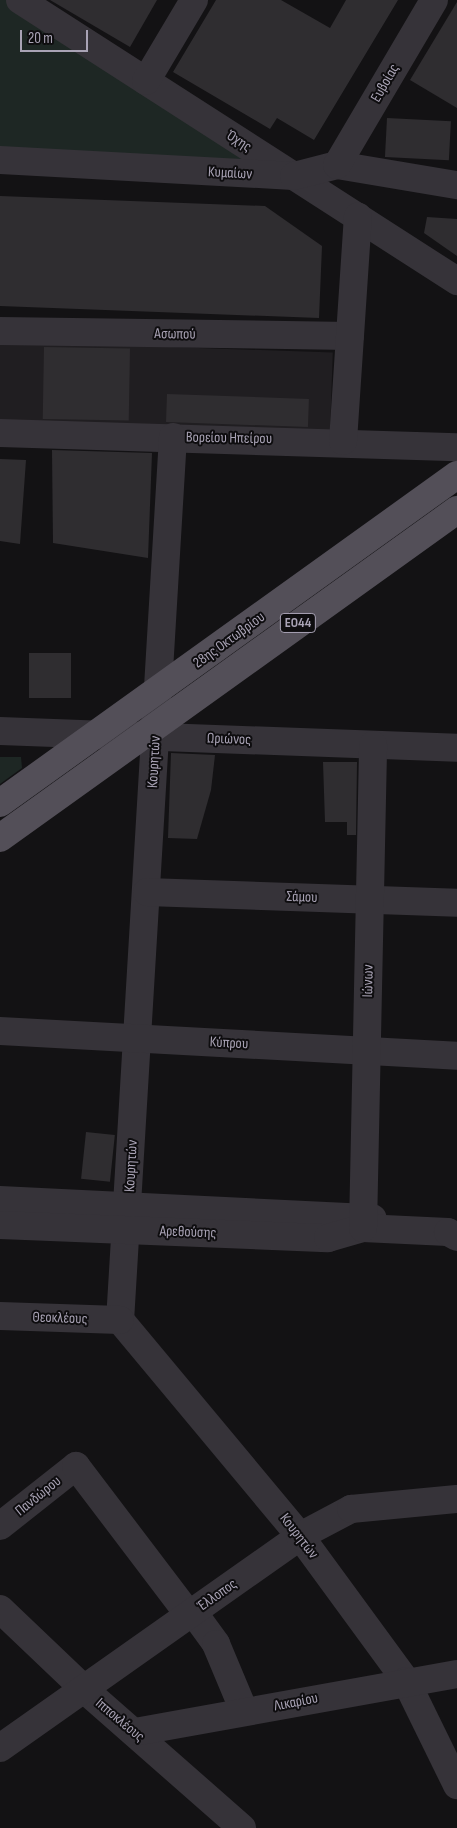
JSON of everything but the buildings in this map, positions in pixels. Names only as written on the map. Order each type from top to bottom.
[{"type":"main road","name":"28ης Οκτωβρίου","points":[[0,803],[94,734],[158,692],[457,475]]},
{"type":"main road","name":"28ης Οκτωβρίου","points":[[0,838],[457,510]]},
{"type":"street","name":"Όχης","points":[[20,0],[457,281]]},
{"type":"street","points":[[146,81],[194,0]]},
{"type":"street","name":"Ευβοίας","points":[[337,166],[434,0]]},
{"type":"street","name":"Κυμαίων","points":[[0,160],[294,176],[337,166],[457,185]]},
{"type":"street","points":[[343,441],[358,217]]},
{"type":"street","name":"Ασωπού","points":[[0,331],[350,336]]},
{"type":"street","name":"Βορείου Ηπείρου","points":[[0,433],[343,441],[457,447]]},
{"type":"street","name":"Κουρητών","points":[[173,437],[158,692],[150,732],[146,892],[128,1218],[120,1320],[300,1536],[406,1681],[457,1785]]},
{"type":"street","name":"Ωριώνος","points":[[0,731],[94,734],[150,732],[457,748]]},
{"type":"street","name":"Ιώνων","points":[[363,1222],[372,745]]},
{"type":"street","name":"Σάμου","points":[[146,892],[457,904]]},
{"type":"street","name":"Κύπρου","points":[[0,1031],[457,1056]]},
{"type":"street","name":"Αρεθούσης","points":[[0,1200],[128,1218]]},
{"type":"street","name":"Αρεθούσης","points":[[0,1225],[128,1218],[457,1222]]},
{"type":"street","points":[[363,1222],[448,1232],[457,1237]]},
{"type":"street","name":"Θεοκλέους","points":[[0,1316],[120,1320]]},
{"type":"street","name":"Πανδώρου","points":[[0,1526],[76,1466],[191,1613]]},
{"type":"street","name":"Έλλοπος","points":[[0,1748],[85,1690],[300,1536],[351,1509],[457,1500]]},
{"type":"street","name":"Ιπποκλέους","points":[[0,1609],[85,1690],[242,1828]]},
{"type":"street","points":[[191,1613],[216,1644],[244,1712]]},
{"type":"street","name":"Λικαρίου","points":[[135,1732],[406,1681],[457,1674]]},
{"type":"shaded area","points":[[0,0],[20,0],[294,176],[0,160]]},
{"type":"shaded area","points":[[0,341],[333,353],[330,432],[0,420]]},
{"type":"shaded area","points":[[0,757],[21,757],[22,768],[0,784]]}]
